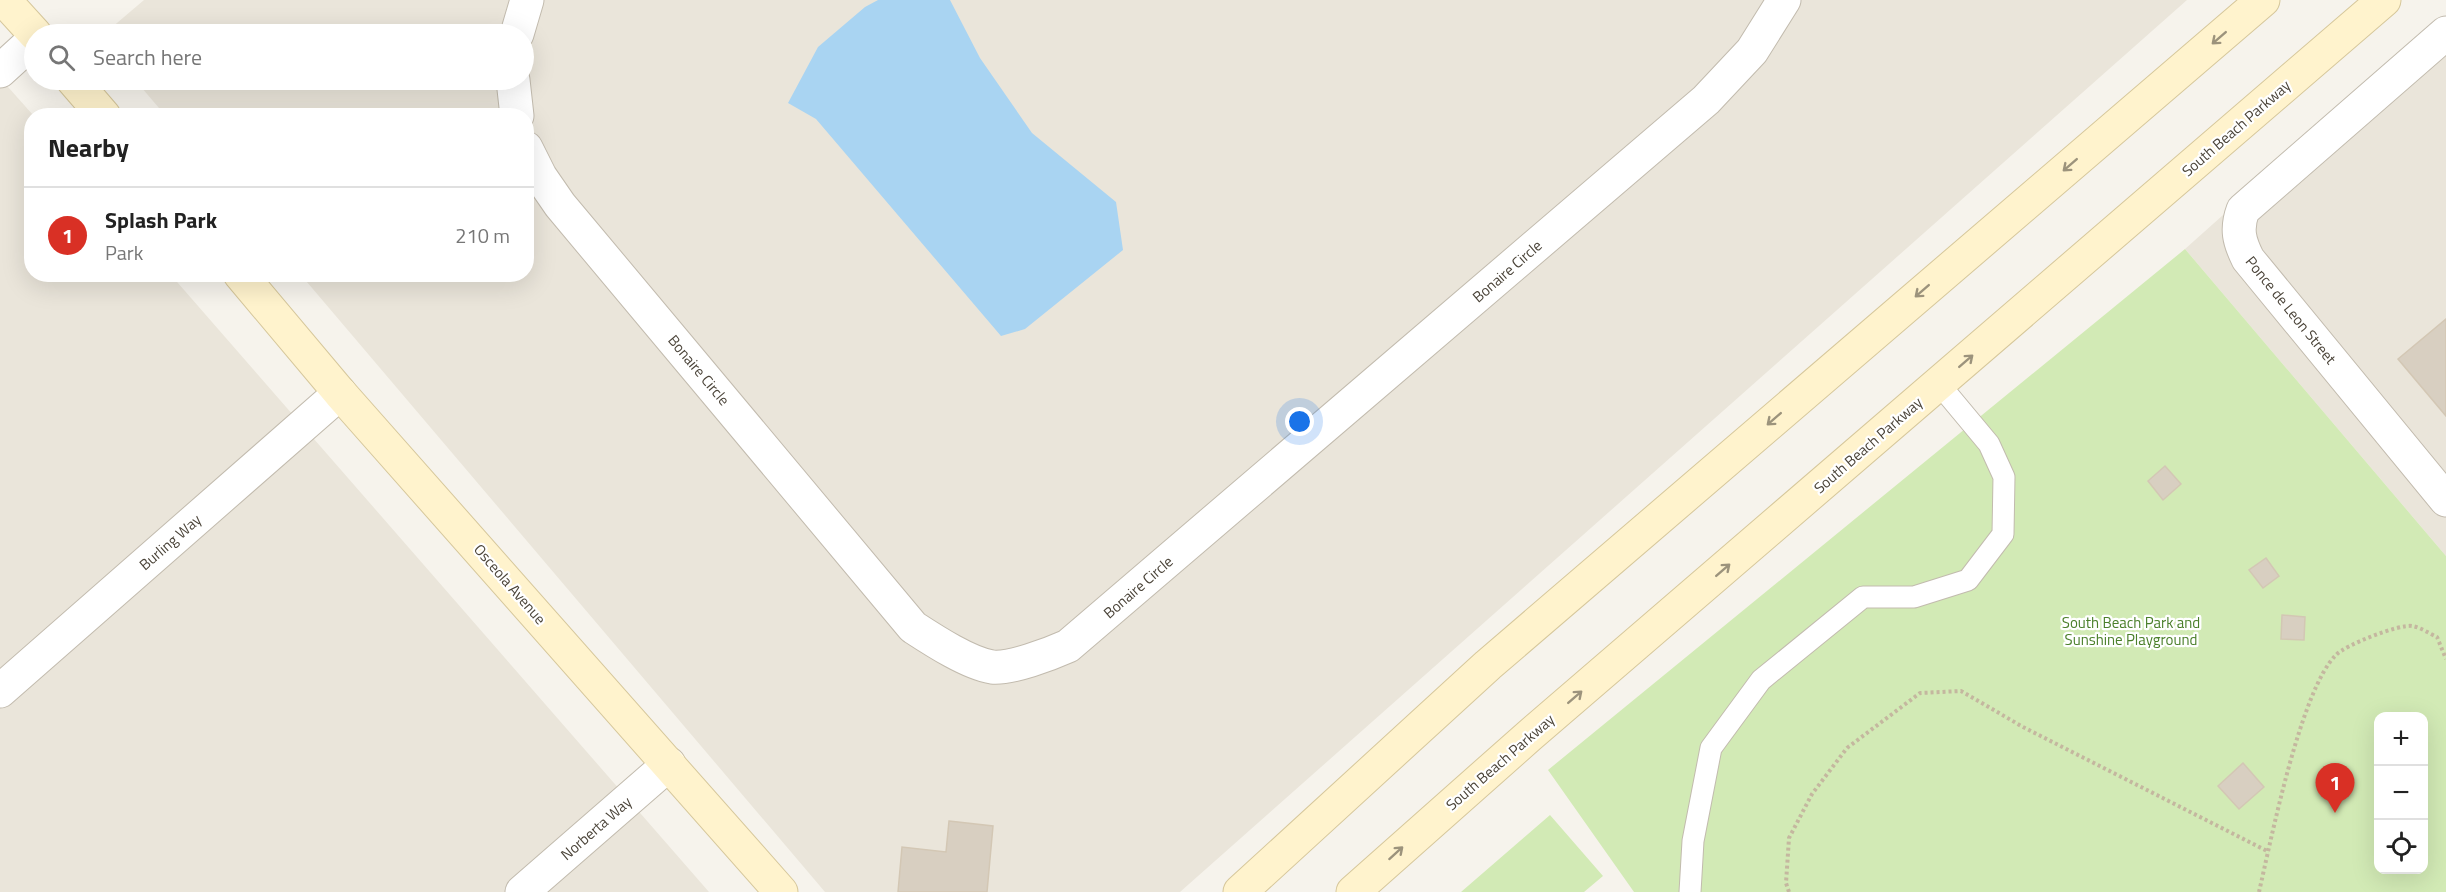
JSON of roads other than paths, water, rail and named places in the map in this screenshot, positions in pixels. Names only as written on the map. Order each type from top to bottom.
[{"type":"street","points":[[4,0],[26,24]]},
{"type":"street","points":[[520,24],[527,0]]},
{"type":"street","name":"Bonaire Circle","points":[[534,164],[560,205],[913,627],[948,650],[993,667],[1038,659],[1068,646],[1706,100],[1752,51],[1784,0]]},
{"type":"street","points":[[1240,892],[1497,658],[2263,0]]},
{"type":"street","name":"South Beach Parkway","points":[[1353,892],[1529,736],[2385,0]]},
{"type":"street","name":"Ponce de Leon Street","points":[[2446,33],[2243,210],[2237,226],[2240,243],[2248,259],[2446,500]]},
{"type":"street","points":[[0,71],[24,49]]},
{"type":"street","points":[[82,90],[97,108]]},
{"type":"street","points":[[514,90],[516,108]]},
{"type":"street","name":"Osceola Avenue","points":[[247,282],[340,393],[781,892]]},
{"type":"street","name":"Burling Way","points":[[0,692],[340,393]]},
{"type":"street","name":"Norberta Way","points":[[522,892],[669,764]]},
{"type":"lane","points":[[1690,892],[1693,841],[1711,748],[1761,681],[1863,597],[1914,597],[1968,580],[2003,534],[2004,477],[1989,444],[1940,384]]},
{"type":"water","points":[[878,0],[950,0],[980,58],[1032,133],[1116,202],[1123,250],[1025,329],[1001,336],[816,119],[788,103],[818,47],[865,7]]},
{"type":"place","name":"Splash Park","points":[[2335,813]]},
{"type":"park label","name":"South Beach Park and Sunshine Playground","points":[[2131,630]]}]
